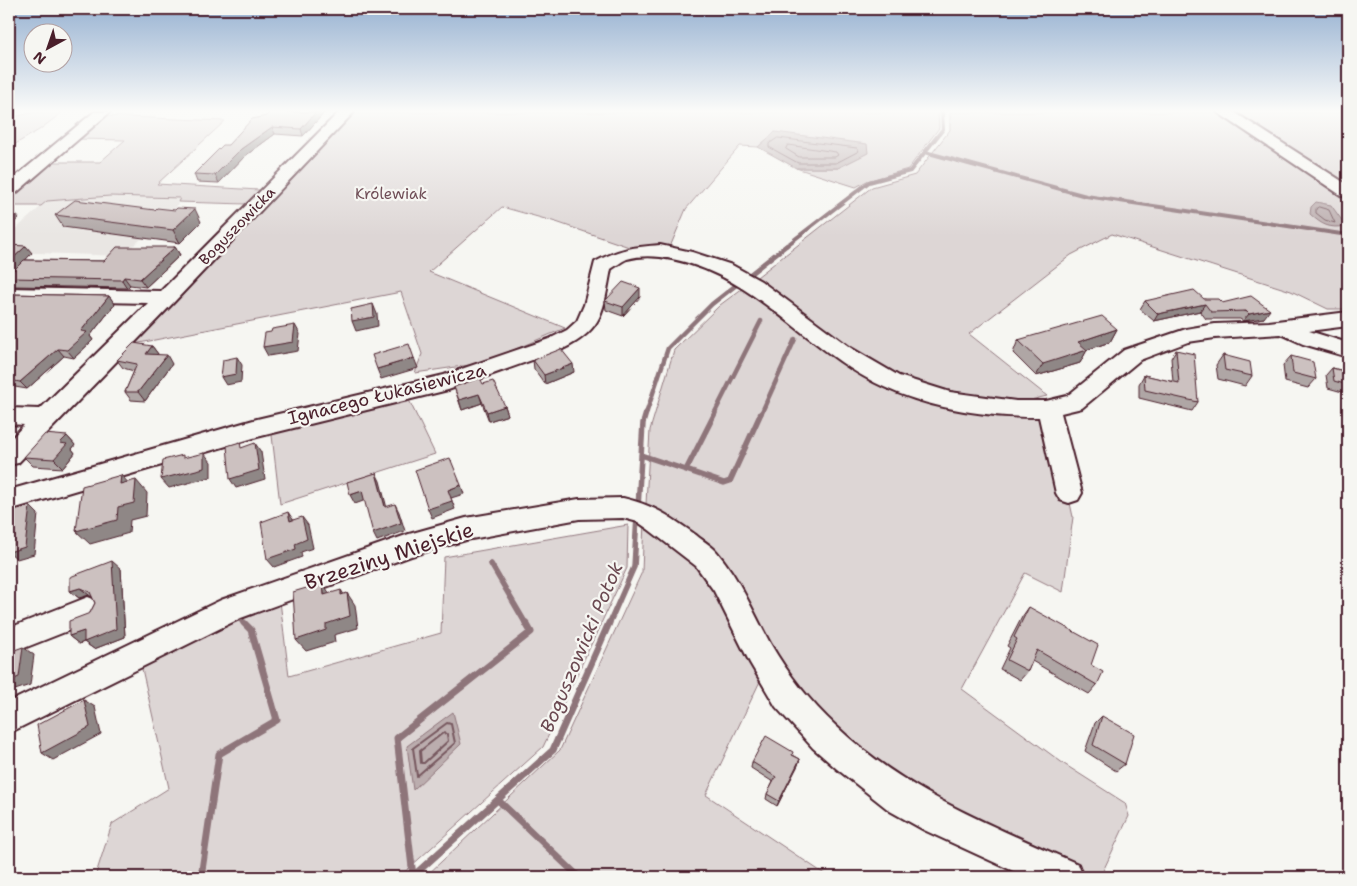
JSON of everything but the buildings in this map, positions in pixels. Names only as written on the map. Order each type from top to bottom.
[{"type":"street","points":[[9,190],[53,153]]},
{"type":"street","name":"Boguszowicka","points":[[9,456],[168,297],[307,153]]},
{"type":"street","points":[[1288,153],[1348,192]]},
{"type":"street","name":"Ignacego Łukasiewicza","points":[[9,500],[257,428],[448,382],[556,344],[574,335],[586,324],[594,305],[602,266],[615,258],[636,252],[660,251],[678,254],[738,274],[843,353],[879,375],[916,391],[971,404],[1016,409],[1050,408],[1074,402],[1121,362],[1154,346],[1205,332],[1283,327],[1348,319]]},
{"type":"street","points":[[9,294],[168,297]]},
{"type":"street","name":"Ignacego Łukasiewicza","points":[[1283,327],[1310,339],[1348,350]]},
{"type":"street","points":[[1050,408],[1069,492]]},
{"type":"street","points":[[9,416],[46,418]]},
{"type":"street","name":"Brzeziny Miejskie","points":[[9,718],[230,609],[409,545],[466,528],[579,508],[606,507],[639,512],[692,545],[716,569],[778,682],[802,715],[824,737],[902,799],[936,818],[1065,877]]},
{"type":"street","points":[[9,641],[88,610]]},
{"type":"shaded area","points":[[110,196],[180,198],[176,208],[122,256],[9,252],[9,235],[47,201]]},
{"type":"green space","points":[[110,153],[190,153],[157,184],[259,190],[246,204],[178,202],[180,198],[110,196],[47,201],[41,206],[9,206],[9,195],[49,162],[100,162]]},
{"type":"green space","name":"Królewiak","points":[[317,153],[734,153],[686,209],[670,247],[638,250],[556,222],[502,207],[429,272],[565,328],[483,363],[415,373],[422,354],[401,292],[129,345]]},
{"type":"green space","name":"Królewiak","points":[[812,153],[920,153],[908,169],[867,181],[856,187],[796,168],[838,168]]},
{"type":"green space","points":[[932,153],[1348,153],[1348,205],[1342,205],[1348,206],[1348,309],[1328,309],[1291,291],[1112,234],[1071,255],[969,334],[1047,396],[1018,403],[922,384],[877,367],[780,298],[757,277],[872,187],[915,175]]},
{"type":"green space","points":[[747,285],[833,357],[906,395],[997,417],[1051,415],[1073,517],[1063,592],[1025,573],[962,689],[1064,764],[1125,803],[1129,816],[1102,873],[1091,876],[924,800],[834,734],[780,667],[728,567],[688,528],[646,504],[650,430],[674,350],[720,305]]},
{"type":"green space","points":[[408,398],[435,454],[280,504],[271,427]]},
{"type":"green space","points":[[644,520],[691,553],[716,584],[762,677],[706,795],[829,877],[425,877],[560,750],[642,572]]},
{"type":"green space","points":[[628,525],[627,568],[543,747],[399,877],[95,877],[112,824],[169,788],[140,660],[280,601],[289,676],[441,633],[444,557]]},
{"type":"water","points":[[769,153],[867,153],[838,168],[796,168]]},
{"type":"water","points":[[1316,202],[1331,205],[1346,226],[1330,226],[1314,218],[1310,214],[1311,207]]},
{"type":"water","points":[[453,712],[461,744],[413,790],[407,746]]},
{"type":"waterway","name":"Boguszowicki Potok","points":[[786,246],[869,182],[910,171],[924,153]]},
{"type":"waterway","points":[[930,153],[1086,196],[1348,235]]},
{"type":"waterway","name":"Boguszowicki Potok","points":[[749,275],[787,245]]},
{"type":"waterway","name":"Boguszowicki Potok","points":[[646,414],[668,348],[712,304],[740,282]]},
{"type":"waterway","points":[[714,414],[761,321]]},
{"type":"waterway","points":[[761,414],[795,339]]},
{"type":"waterway","name":"Boguszowicki Potok","points":[[641,455],[643,423],[646,413]]},
{"type":"waterway","points":[[686,470],[715,413]]},
{"type":"waterway","points":[[686,470],[724,483],[730,481],[761,413]]},
{"type":"waterway","name":"Boguszowicki Potok","points":[[638,508],[641,455]]},
{"type":"waterway","points":[[641,455],[686,470]]},
{"type":"waterway","name":"Boguszowicki Potok","points":[[609,624],[634,567],[637,516]]},
{"type":"waterway","points":[[491,564],[526,624]]},
{"type":"waterway","points":[[201,877],[219,754],[277,720],[251,630],[237,616]]},
{"type":"waterway","points":[[413,876],[397,738],[531,632],[526,623]]},
{"type":"waterway","name":"Boguszowicki Potok","points":[[412,877],[553,750],[609,623]]},
{"type":"waterway","points":[[498,800],[579,877]]}]
